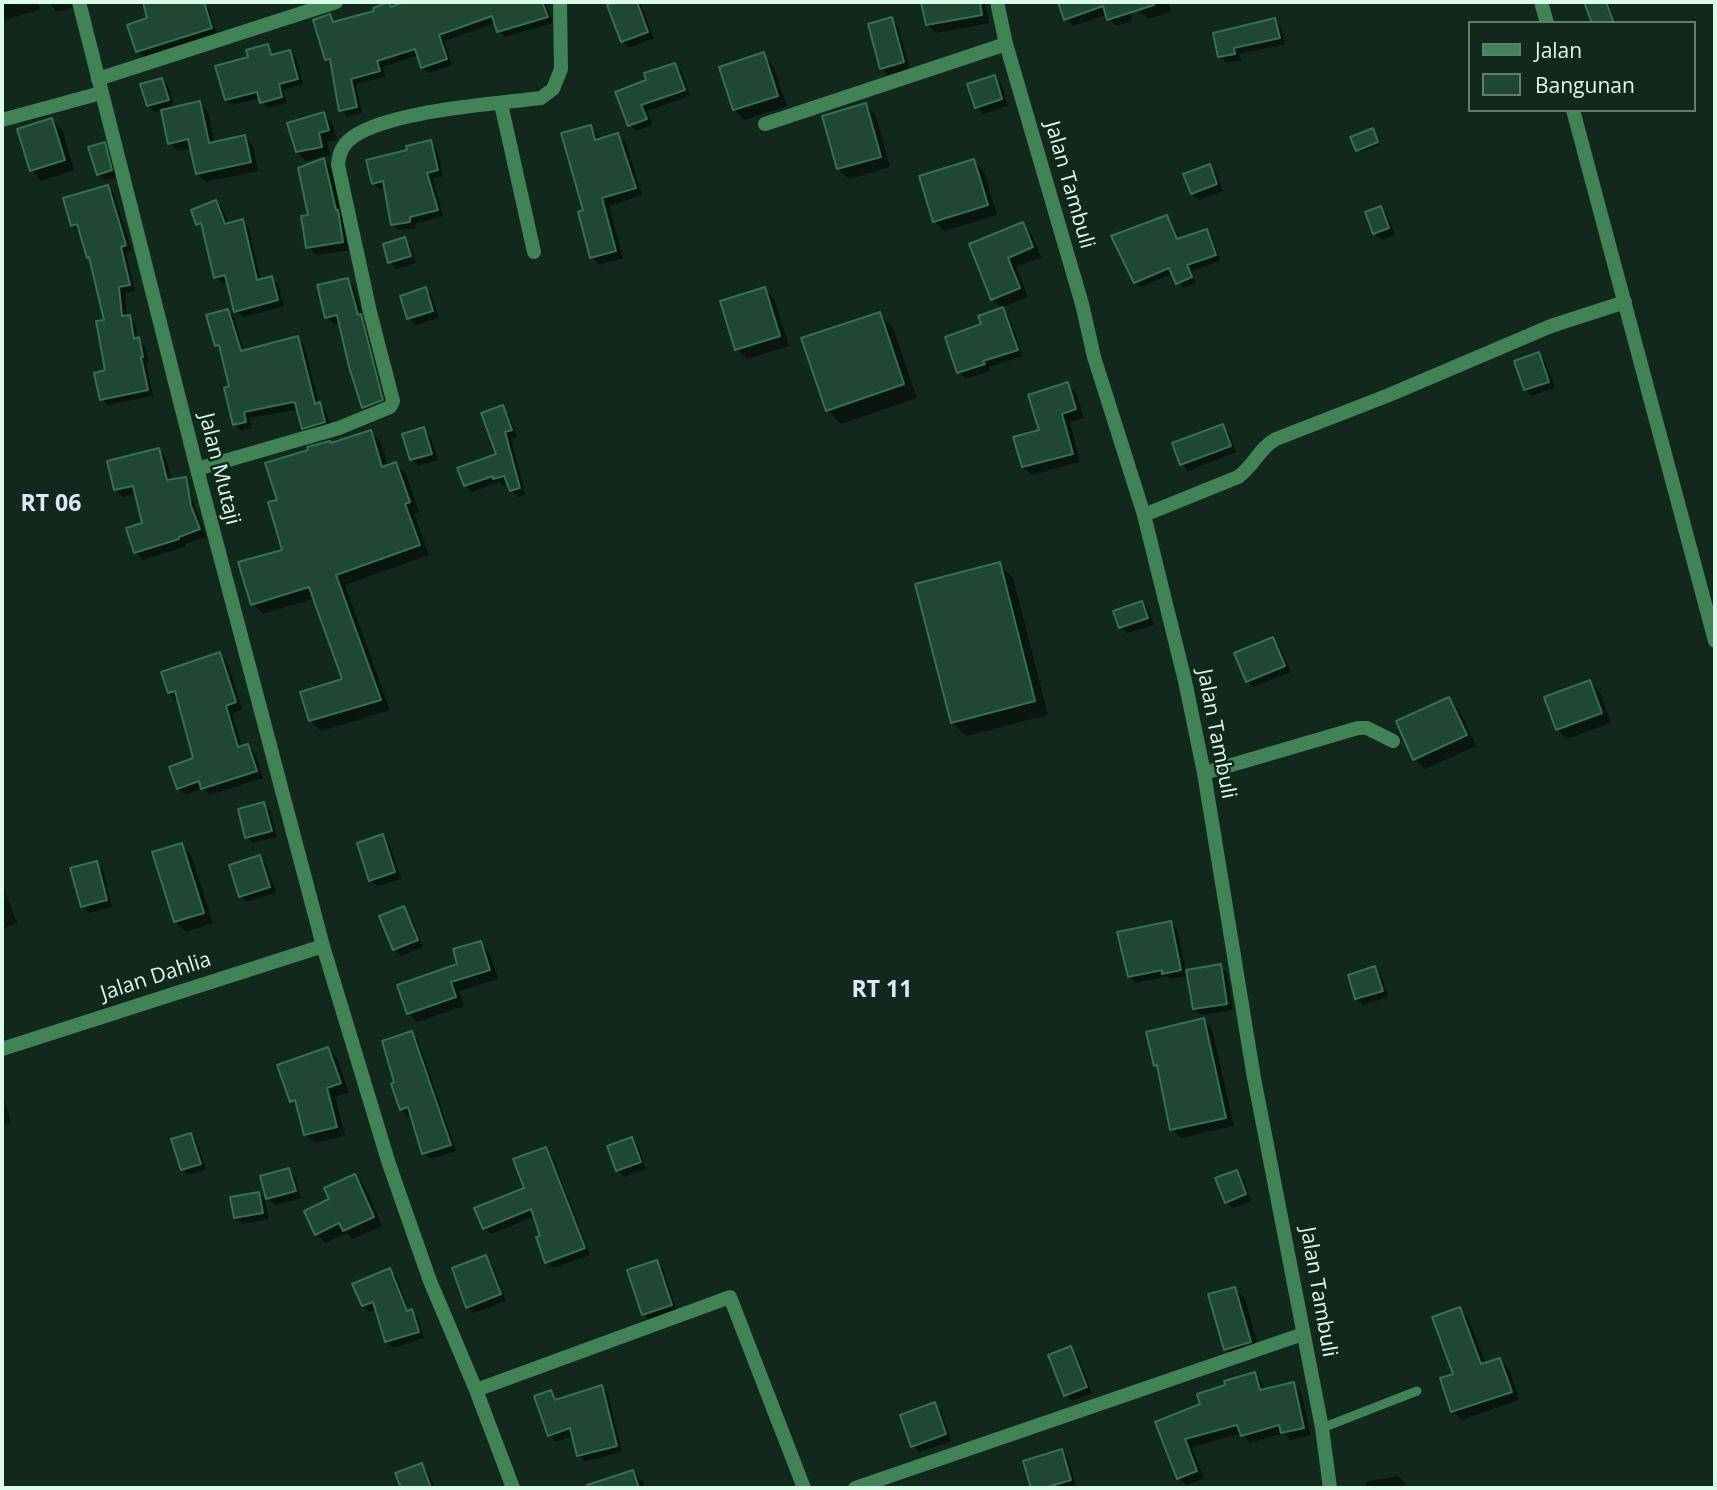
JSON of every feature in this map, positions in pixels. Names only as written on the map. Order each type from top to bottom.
[{"type":"street","name":"Jalan Mutaji","points":[[79,2],[197,469],[323,946],[388,1164],[430,1281],[476,1390],[513,1488]]},
{"type":"street","points":[[2,120],[40,111],[100,86],[336,2]]},
{"type":"street","points":[[197,469],[339,428],[390,407],[393,401],[370,312],[338,165],[340,152],[349,140],[388,121],[541,98],[553,89],[561,69],[560,2]]},
{"type":"street","name":"Jalan Tambuli","points":[[997,2],[1006,44],[1082,304],[1094,357],[1144,515],[1185,681],[1204,773],[1254,1078],[1322,1428],[1330,1488]]},
{"type":"street","points":[[1541,2],[1546,21]]},
{"type":"street","points":[[765,124],[1006,44]]},
{"type":"street","points":[[501,104],[534,252]]},
{"type":"street","points":[[1574,112],[1715,641]]},
{"type":"street","points":[[1144,515],[1238,477],[1248,470],[1263,446],[1276,439],[1389,396],[1551,326],[1625,302]]},
{"type":"street","points":[[1204,773],[1358,728],[1367,728],[1393,741]]},
{"type":"street","name":"Jalan Dahlia","points":[[2,1048],[323,946]]},
{"type":"street","points":[[476,1390],[730,1297],[804,1488]]},
{"type":"street","points":[[855,1488],[1303,1334]]},
{"type":"lane","points":[[1322,1428],[1417,1391]]},
{"type":"building","points":[[143,2],[204,2],[212,28],[136,52],[127,25],[147,18]]},
{"type":"building","points":[[389,2],[391,7],[403,2],[542,2],[548,17],[497,32],[492,16],[439,35],[447,59],[421,68],[415,49],[377,61],[380,71],[351,79],[357,107],[339,111],[330,59],[325,60],[313,20],[330,14],[333,22],[374,11],[373,8]]},
{"type":"building","points":[[615,2],[637,2],[648,32],[621,42],[607,5]]},
{"type":"building","points":[[921,2],[980,2],[982,15],[926,25]]},
{"type":"building","points":[[1058,2],[1153,2],[1154,5],[1107,20],[1103,6],[1064,20]]},
{"type":"building","points":[[1584,2],[1606,2],[1613,21],[1591,21]]},
{"type":"building","points":[[892,17],[904,62],[880,69],[868,24]]},
{"type":"building","points":[[1275,18],[1280,38],[1234,48],[1235,54],[1218,57],[1213,33]]},
{"type":"building","points":[[268,44],[271,55],[290,50],[298,79],[279,84],[282,97],[260,103],[257,92],[225,100],[215,66],[248,57],[246,50]]},
{"type":"building","points":[[764,52],[778,96],[733,110],[719,67]]},
{"type":"building","points":[[675,63],[685,90],[641,105],[647,119],[628,126],[615,92],[646,80],[644,73]]},
{"type":"building","points":[[995,75],[1002,99],[975,108],[967,84]]},
{"type":"building","points":[[162,78],[169,100],[147,106],[140,84]]},
{"type":"building","points":[[200,101],[209,143],[245,135],[251,162],[196,174],[188,139],[168,144],[161,110]]},
{"type":"building","points":[[866,103],[881,157],[837,169],[822,116]]},
{"type":"building","points":[[324,112],[329,130],[319,133],[322,147],[296,152],[287,123]]},
{"type":"building","points":[[52,118],[65,160],[30,171],[17,129]]},
{"type":"building","points":[[591,125],[595,140],[618,133],[636,188],[602,198],[616,251],[590,258],[578,212],[583,210],[561,133]]},
{"type":"building","points":[[1373,128],[1378,142],[1356,151],[1350,137]]},
{"type":"building","points":[[431,140],[438,170],[427,173],[438,210],[410,217],[410,222],[391,225],[383,181],[372,184],[366,160],[407,150],[406,146]]},
{"type":"building","points":[[105,142],[112,170],[97,175],[88,147]]},
{"type":"building","points":[[324,158],[338,210],[343,242],[306,248],[301,216],[308,215],[298,168]]},
{"type":"building","points":[[974,159],[988,205],[933,222],[919,176]]},
{"type":"building","points":[[1210,164],[1217,184],[1191,194],[1183,174]]},
{"type":"building","points":[[108,185],[126,245],[121,247],[130,285],[119,287],[122,316],[130,315],[134,339],[139,337],[148,390],[100,400],[94,373],[105,370],[96,321],[104,320],[89,257],[87,258],[77,224],[71,226],[63,198]]},
{"type":"building","points":[[216,200],[225,224],[243,219],[257,280],[272,276],[278,300],[234,312],[225,275],[214,278],[201,223],[196,225],[191,210]]},
{"type":"building","points":[[1381,206],[1389,228],[1373,234],[1365,212]]},
{"type":"building","points":[[1167,215],[1177,239],[1207,229],[1216,255],[1187,265],[1192,277],[1176,284],[1169,268],[1134,283],[1111,236]]},
{"type":"building","points":[[1023,222],[1033,247],[1008,258],[1020,288],[991,300],[969,244]]},
{"type":"building","points":[[405,237],[411,256],[388,263],[383,244]]},
{"type":"building","points":[[348,278],[358,315],[361,314],[383,400],[362,408],[337,315],[325,318],[317,285]]},
{"type":"building","points":[[426,287],[433,311],[407,319],[400,296]]},
{"type":"building","points":[[765,287],[780,336],[735,350],[720,301]]},
{"type":"building","points":[[1003,307],[1018,350],[957,373],[945,337],[981,324],[978,316]]},
{"type":"building","points":[[228,309],[241,351],[298,336],[315,404],[320,402],[325,422],[302,429],[293,402],[244,412],[246,422],[233,425],[224,388],[229,386],[219,345],[215,346],[206,315]]},
{"type":"building","points":[[880,312],[904,384],[826,411],[801,338]]},
{"type":"building","points":[[1539,352],[1549,382],[1524,390],[1514,361]]},
{"type":"building","points":[[1068,382],[1076,409],[1062,414],[1073,454],[1022,467],[1013,437],[1039,430],[1028,395]]},
{"type":"building","points":[[503,405],[512,430],[505,432],[520,488],[510,491],[504,476],[493,479],[493,476],[464,486],[457,468],[496,454],[481,413]]},
{"type":"building","points":[[1223,424],[1231,446],[1180,465],[1172,443]]},
{"type":"building","points":[[424,427],[432,454],[410,460],[402,434]]},
{"type":"building","points":[[371,430],[382,467],[396,462],[410,502],[405,504],[420,545],[336,575],[381,700],[309,721],[300,692],[342,679],[309,587],[251,605],[238,562],[282,550],[268,502],[277,500],[265,463],[308,450],[307,447],[330,441],[331,443]]},
{"type":"building","points":[[159,448],[167,480],[186,477],[191,506],[200,529],[179,539],[134,553],[126,528],[142,523],[133,486],[114,490],[107,461]]},
{"type":"building","points":[[1000,562],[1035,701],[951,723],[915,584]]},
{"type":"building","points":[[1142,601],[1148,618],[1119,628],[1113,611]]},
{"type":"building","points":[[1273,637],[1285,666],[1246,682],[1234,653]]},
{"type":"building","points":[[220,652],[236,702],[226,706],[238,747],[248,744],[257,771],[201,789],[199,781],[177,789],[169,767],[193,758],[175,691],[168,693],[161,672]]},
{"type":"building","points":[[1590,680],[1602,713],[1556,730],[1544,697]]},
{"type":"building","points":[[1449,697],[1467,735],[1413,760],[1396,721]]},
{"type":"building","points":[[264,802],[272,831],[245,838],[238,809]]},
{"type":"building","points":[[383,834],[395,872],[369,881],[357,843]]},
{"type":"building","points":[[182,843],[204,913],[174,922],[152,852]]},
{"type":"building","points":[[260,855],[270,887],[239,897],[229,865]]},
{"type":"building","points":[[97,861],[107,900],[81,907],[70,868]]},
{"type":"building","points":[[404,906],[418,940],[393,950],[379,916]]},
{"type":"building","points":[[1171,921],[1181,970],[1162,974],[1162,970],[1128,977],[1117,932]]},
{"type":"building","points":[[481,941],[490,970],[451,982],[456,997],[407,1014],[397,985],[457,964],[453,949]]},
{"type":"building","points":[[1221,964],[1227,1004],[1193,1009],[1186,970]]},
{"type":"building","points":[[1375,966],[1383,991],[1355,999],[1348,975]]},
{"type":"building","points":[[1204,1018],[1226,1118],[1170,1130],[1157,1065],[1154,1066],[1146,1032]]},
{"type":"building","points":[[412,1031],[451,1145],[422,1154],[408,1107],[400,1110],[391,1084],[394,1082],[382,1041]]},
{"type":"building","points":[[328,1047],[341,1083],[327,1088],[337,1127],[304,1135],[295,1100],[290,1102],[277,1065]]},
{"type":"building","points":[[191,1133],[201,1164],[181,1170],[171,1139]]},
{"type":"building","points":[[632,1137],[641,1162],[616,1171],[607,1146]]},
{"type":"building","points":[[546,1147],[585,1248],[545,1263],[536,1237],[540,1236],[531,1209],[483,1229],[474,1208],[524,1188],[513,1159]]},
{"type":"building","points":[[289,1168],[296,1191],[266,1199],[260,1176]]},
{"type":"building","points":[[1237,1170],[1246,1194],[1225,1203],[1215,1178]]},
{"type":"building","points":[[355,1174],[374,1217],[343,1231],[339,1223],[315,1235],[304,1211],[329,1199],[324,1188]]},
{"type":"building","points":[[259,1192],[263,1213],[234,1218],[230,1197]]},
{"type":"building","points":[[486,1255],[501,1294],[466,1308],[452,1268]]},
{"type":"building","points":[[657,1260],[672,1305],[642,1315],[627,1270]]},
{"type":"building","points":[[390,1268],[407,1311],[412,1309],[419,1332],[385,1342],[373,1302],[362,1306],[352,1284]]},
{"type":"building","points":[[1235,1287],[1251,1342],[1224,1350],[1208,1294]]},
{"type":"building","points":[[1460,1307],[1481,1364],[1500,1358],[1512,1392],[1451,1412],[1440,1378],[1453,1374],[1432,1317]]},
{"type":"building","points":[[1071,1346],[1087,1387],[1064,1396],[1048,1355]]},
{"type":"building","points":[[1255,1372],[1260,1390],[1294,1382],[1304,1428],[1281,1433],[1279,1425],[1241,1436],[1237,1425],[1185,1439],[1197,1471],[1177,1479],[1155,1422],[1200,1404],[1197,1394],[1225,1385],[1224,1381]]},
{"type":"building","points":[[602,1385],[617,1446],[577,1456],[570,1428],[548,1436],[534,1396],[551,1390],[555,1400]]},
{"type":"building","points":[[935,1402],[946,1434],[911,1447],[900,1415]]},
{"type":"building","points":[[1062,1449],[1071,1480],[1044,1488],[1031,1488],[1023,1461]]},
{"type":"building","points":[[422,1463],[431,1488],[401,1488],[395,1473]]},
{"type":"building","points":[[633,1470],[639,1488],[588,1488],[587,1485]]},
{"type":"district","name":"RT 06","points":[[51,504]]},
{"type":"district","name":"RT 11","points":[[882,990]]}]
